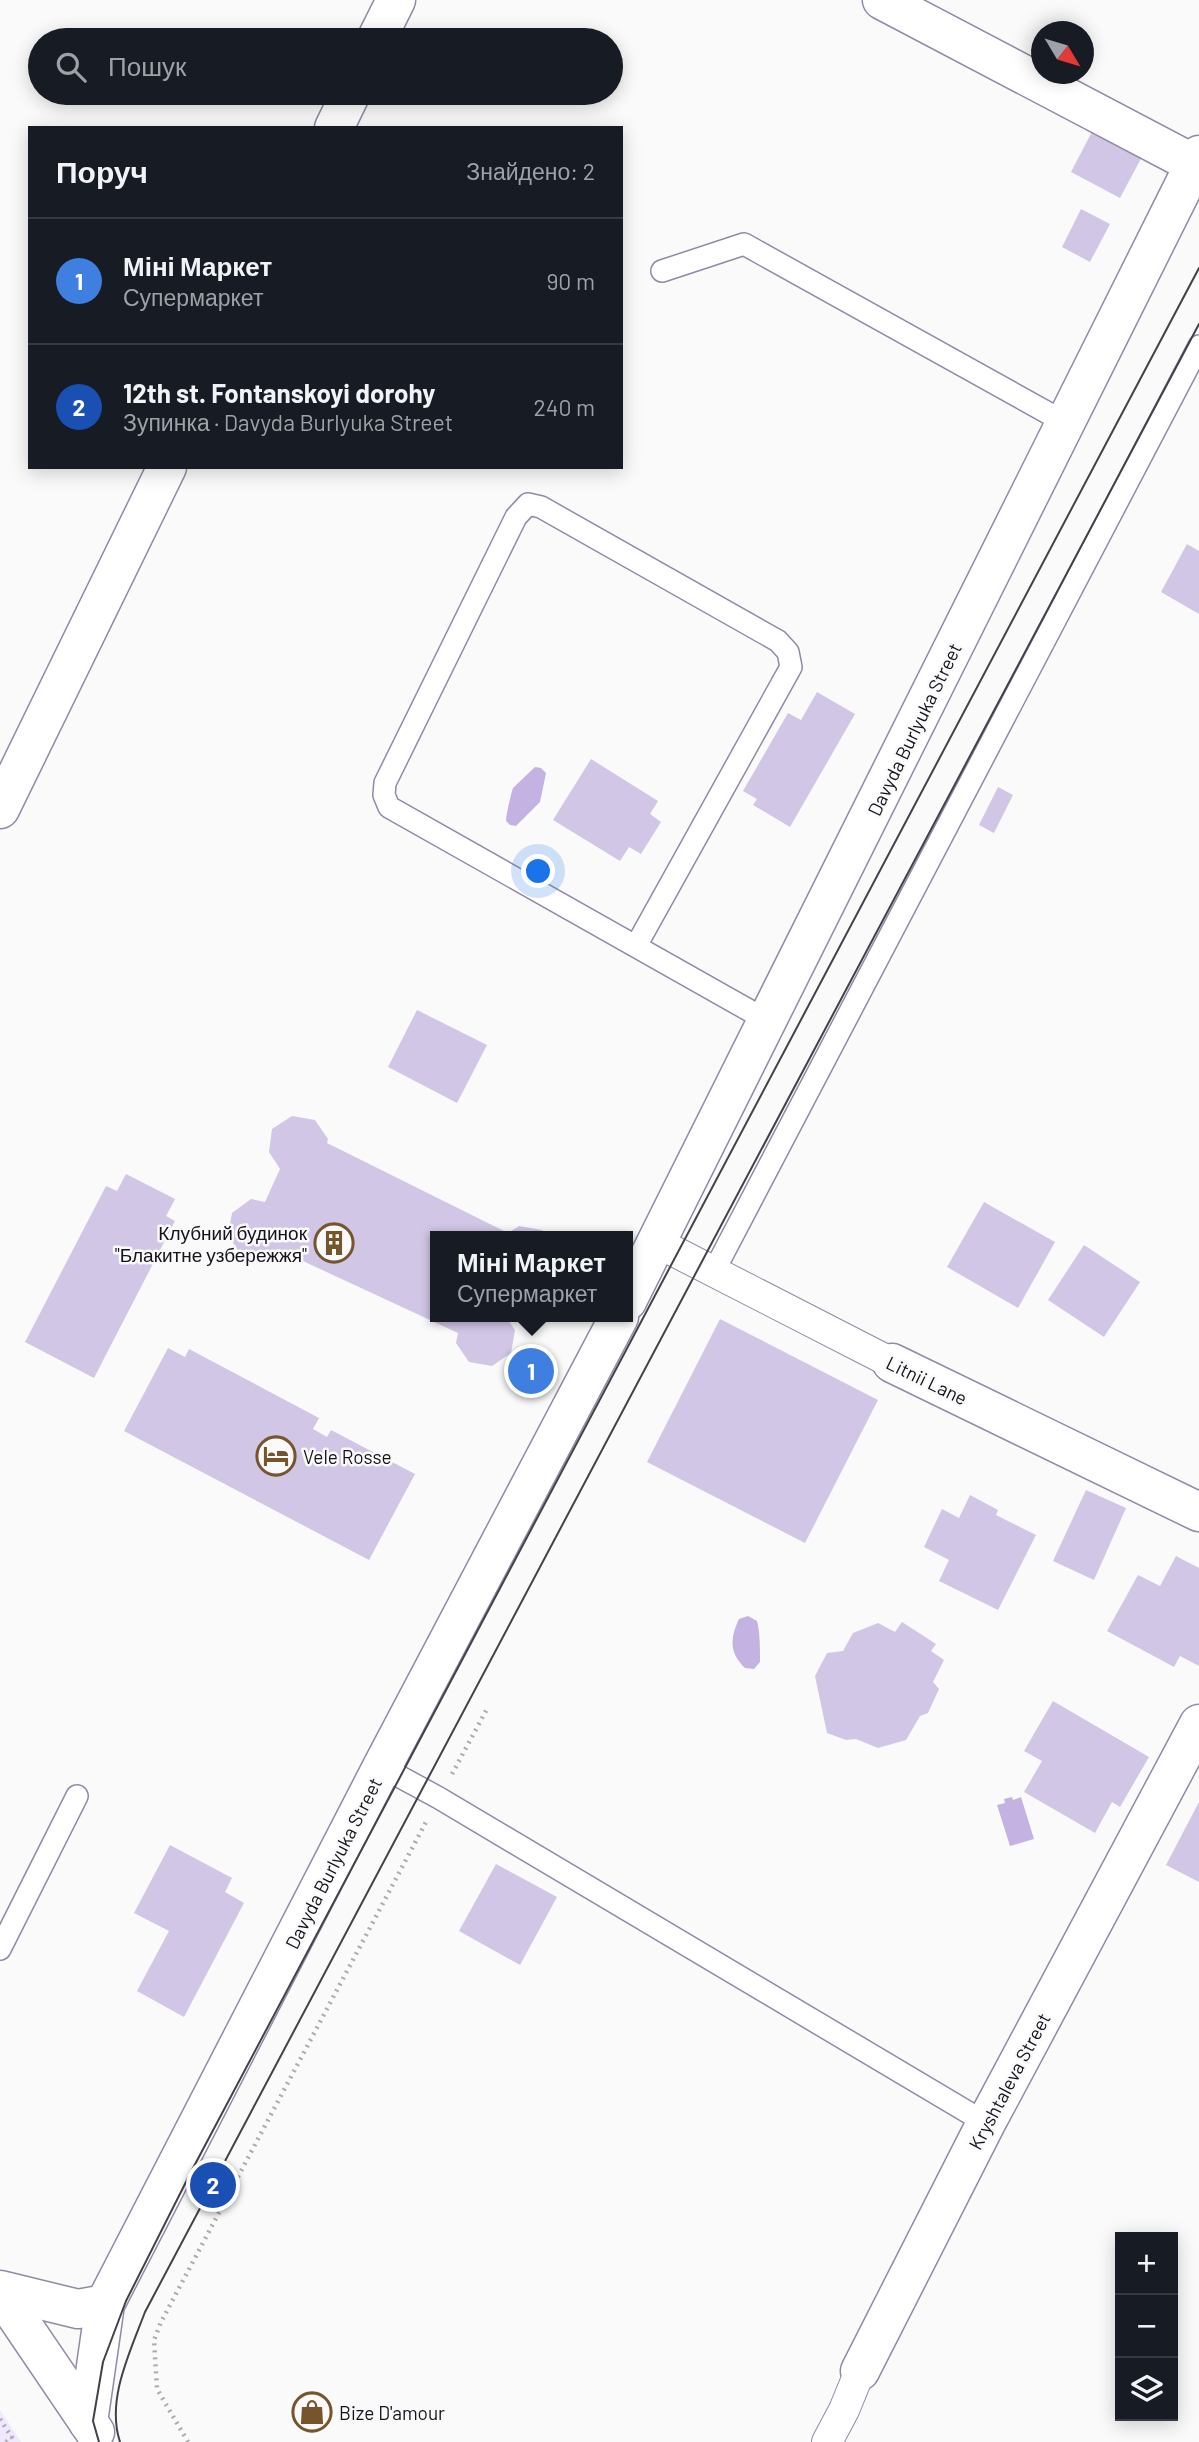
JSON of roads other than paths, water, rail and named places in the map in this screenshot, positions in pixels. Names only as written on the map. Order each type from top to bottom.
[{"type":"main road","points":[[382,28],[396,0]]},
{"type":"main road","points":[[883,0],[1197,160]]},
{"type":"main road","points":[[335,126],[345,105]]},
{"type":"main road","name":"Davyda Burlyuka Street","points":[[633,1290],[1197,160]]},
{"type":"main road","points":[[0,809],[166,469]]},
{"type":"main road","name":"Davyda Burlyuka Street","points":[[95,2432],[105,2304],[382,1767],[616,1322]]},
{"type":"main road","name":"Litnii Lane","points":[[892,1363],[1199,1512]]},
{"type":"main road","name":"Kryshtaleva Street","points":[[860,2371],[986,2123],[1199,1724]]},
{"type":"main road","points":[[0,2291],[78,2309],[105,2304]]},
{"type":"main road","points":[[0,2291],[95,2432]]},
{"type":"street","name":"Litnii Lane","points":[[658,1243],[892,1363]]},
{"type":"street","name":"Kryshtaleva Street","points":[[827,2442],[860,2371]]},
{"type":"lane","points":[[662,271],[744,244],[1066,423]]},
{"type":"lane","points":[[714,1271],[1199,345]]},
{"type":"lane","points":[[636,946],[791,667],[788,652],[778,640],[541,506],[527,504],[516,517],[385,783],[384,795],[388,807],[768,1021]]},
{"type":"lane","points":[[382,1767],[439,1798],[986,2123]]},
{"type":"lane","points":[[0,1949],[77,1796]]},
{"type":"tram line","points":[[99,2442],[93,2421],[103,2362],[126,2301],[192,2170],[1199,268]]},
{"type":"tram line","points":[[120,2442],[116,2426],[118,2393],[145,2312],[1199,324]]},
{"type":"place","name":"Клубний будинок \"Блакитне узбережжя\"","points":[[334,1243]]},
{"type":"place","name":"Міні Маркет","points":[[531,1371]]},
{"type":"place","name":"Vele Rosse","points":[[276,1456]]},
{"type":"place","name":"12th st. Fontanskoyi dorohy","points":[[213,2185]]},
{"type":"place","name":"Bize D'amour","points":[[312,2412]]}]
